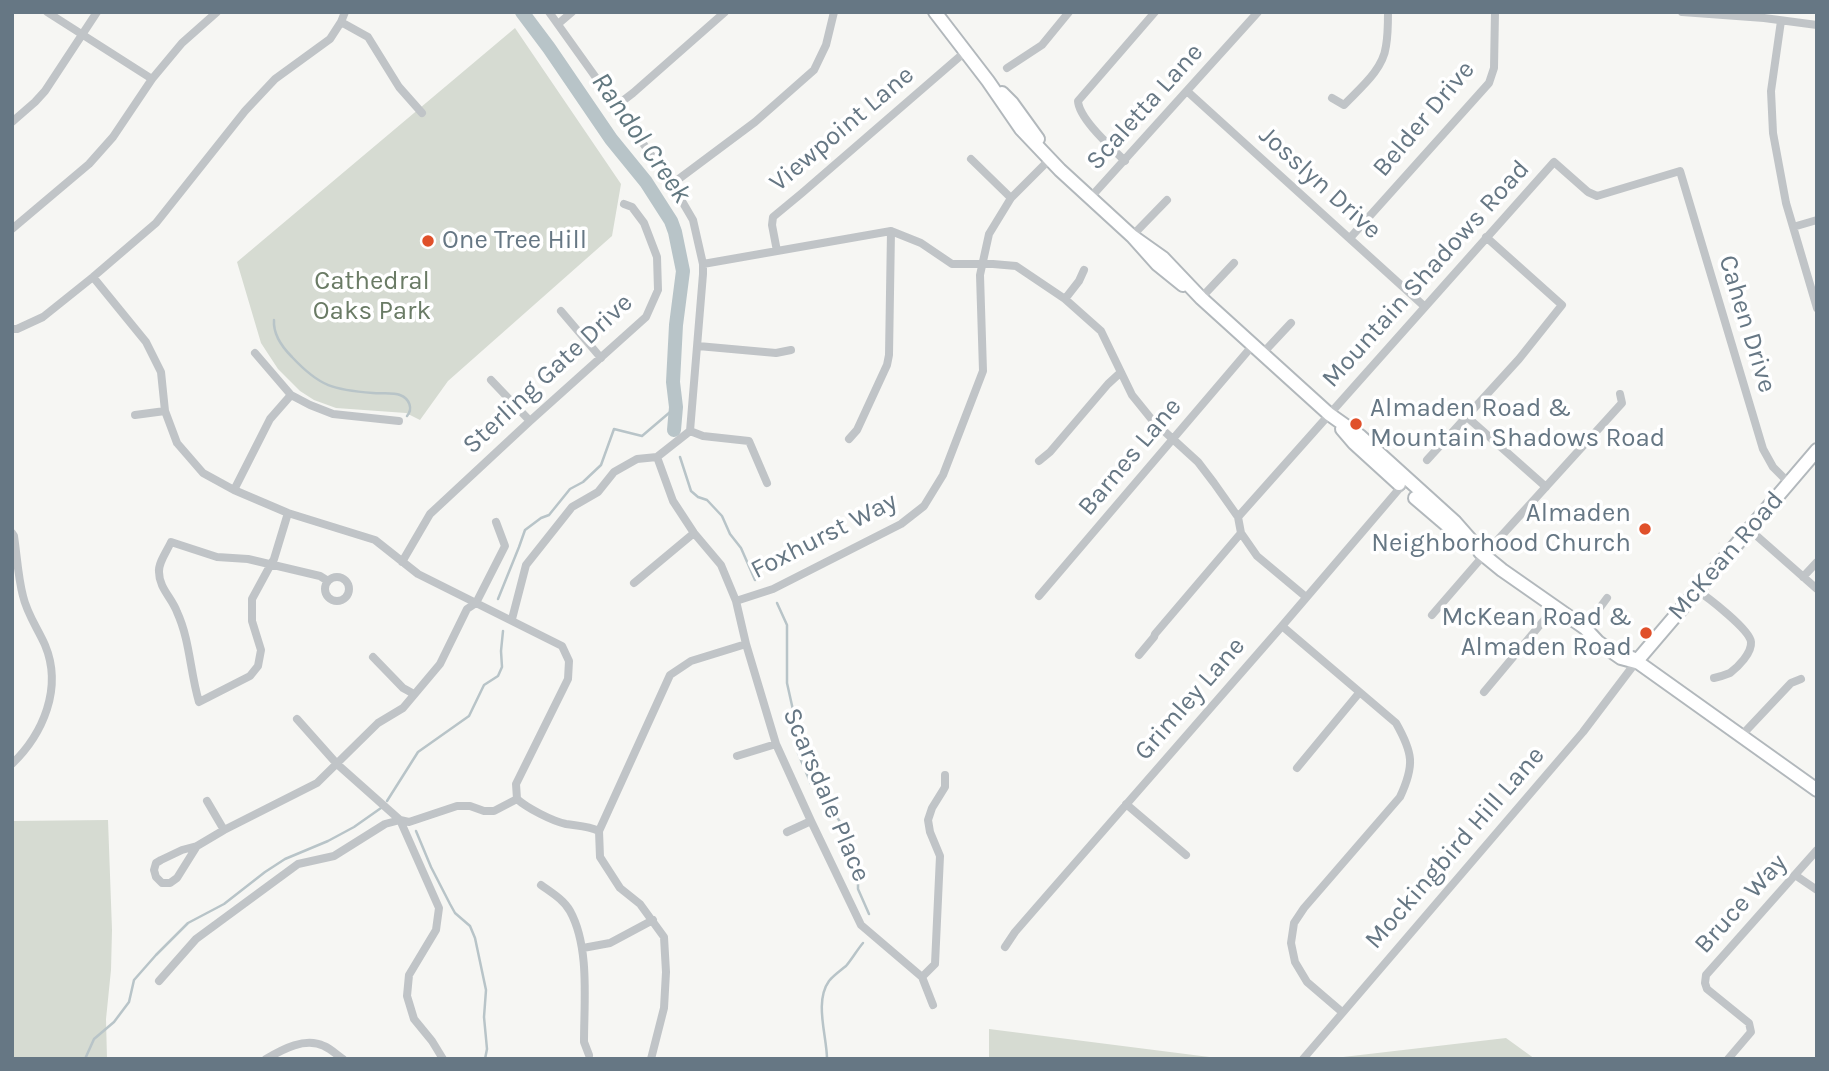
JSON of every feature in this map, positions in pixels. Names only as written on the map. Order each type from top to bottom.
[{"type":"street","points":[[47,12],[152,79]]},
{"type":"street","points":[[12,122],[45,90],[97,12]]},
{"type":"street","points":[[12,229],[89,164],[124,123],[152,79],[182,43],[217,12]]},
{"type":"street","points":[[12,330],[43,317],[156,223],[244,111],[275,79],[330,39],[345,12]]},
{"type":"street","points":[[512,620],[526,565],[572,507],[598,492],[614,472],[637,459],[657,457],[690,431],[703,291],[703,264],[693,220],[672,184],[549,12]]},
{"type":"street","points":[[558,24],[572,12]]},
{"type":"street","points":[[616,106],[725,12]]},
{"type":"street","points":[[672,184],[755,122],[814,70],[826,46],[834,12]]},
{"type":"street","points":[[934,12],[988,81],[1021,129],[1050,159],[1132,236],[1163,258],[1201,298],[1329,414],[1354,443],[1405,483],[1450,529],[1502,570],[1585,628],[1598,642],[1621,658],[1636,662],[1815,786]]},
{"type":"street","points":[[1007,68],[1042,45],[1069,12]]},
{"type":"street","points":[[1125,161],[1101,138],[1081,111],[1078,101],[1155,12]]},
{"type":"street","name":"Scaletta Lane","points":[[1090,198],[1258,12]]},
{"type":"street","points":[[1332,98],[1344,105],[1375,71],[1386,48],[1388,12]]},
{"type":"street","name":"Belder Drive","points":[[1350,238],[1489,83],[1494,68],[1495,12]]},
{"type":"street","points":[[1682,12],[1817,25]]},
{"type":"street","points":[[1781,21],[1772,77],[1771,108],[1778,165],[1817,308]]},
{"type":"street","points":[[341,22],[368,37],[400,87],[422,113]]},
{"type":"street","name":"Viewpoint Lane","points":[[777,251],[773,217],[965,52]]},
{"type":"street","name":"Josslyn Drive","points":[[1188,92],[1424,306]]},
{"type":"street","points":[[971,159],[1011,198]]},
{"type":"street","name":"Foxhurst Way","points":[[736,601],[773,589],[901,524],[924,506],[943,475],[983,372],[981,275],[989,234],[1011,198],[1050,159]]},
{"type":"street","name":"Mountain Shadows Road","points":[[1238,517],[1554,162],[1588,192],[1597,196],[1680,171]]},
{"type":"street","name":"Cahen Drive","points":[[1680,171],[1763,449],[1773,467],[1788,482]]},
{"type":"street","points":[[1132,236],[1167,200]]},
{"type":"street","name":"Sterling Gate Drive","points":[[402,562],[430,514],[646,317],[658,290],[657,257],[644,223],[632,207],[624,204]]},
{"type":"street","points":[[1793,226],[1817,220]]},
{"type":"street","points":[[703,264],[891,231],[921,243],[952,264],[1016,266],[1065,299],[1101,331],[1132,395],[1153,421],[1198,462],[1238,517],[1241,533],[1257,556],[1306,597]]},
{"type":"street","points":[[849,439],[857,429],[887,365],[891,231]]},
{"type":"street","points":[[1427,460],[1519,359],[1562,305],[1486,237]]},
{"type":"street","points":[[1201,298],[1234,263]]},
{"type":"street","points":[[1065,299],[1084,270]]},
{"type":"street","points":[[93,277],[146,342],[161,372],[165,411],[177,443],[203,473],[234,490],[288,513],[375,540],[418,574],[562,646],[569,661],[568,679],[516,784],[517,799],[524,805],[564,823],[599,831]]},
{"type":"street","points":[[561,311],[601,358]]},
{"type":"street","name":"Barnes Lane","points":[[1039,596],[1172,439],[1258,349],[1291,323]]},
{"type":"street","points":[[698,346],[776,354],[790,350]]},
{"type":"street","points":[[255,353],[292,395],[332,414],[399,421]]},
{"type":"street","points":[[1039,461],[1120,373]]},
{"type":"street","points":[[491,380],[530,421]]},
{"type":"street","points":[[1432,615],[1622,403],[1620,394]]},
{"type":"street","points":[[234,490],[270,419],[292,395]]},
{"type":"street","points":[[135,415],[165,411]]},
{"type":"street","points":[[1466,417],[1546,487]]},
{"type":"street","points":[[690,431],[703,436],[749,440],[767,483]]},
{"type":"street","name":"McKean Road","points":[[1636,662],[1817,450]]},
{"type":"street","name":"Scarsdale Place","points":[[657,457],[673,501],[694,533],[721,565],[736,601],[776,744],[861,925],[922,977]]},
{"type":"street","name":"Grimley Lane","points":[[1005,947],[1021,925],[1405,483]]},
{"type":"street","points":[[288,513],[274,559],[271,564],[252,598],[252,621],[261,650],[258,666],[250,676],[200,702],[177,611],[162,586],[158,570],[171,542],[217,557],[248,559],[271,564],[285,569],[320,576],[328,581]]},
{"type":"street","points":[[197,846],[177,878],[170,883],[162,883],[156,877],[156,863],[161,860],[197,846],[317,783],[378,723],[403,708],[440,664],[467,609],[476,603],[505,547],[496,522]]},
{"type":"street","points":[[1750,530],[1817,589]]},
{"type":"street","points":[[12,533],[22,595],[30,618],[46,648],[51,672],[50,702],[40,729],[27,750],[12,764]]},
{"type":"street","points":[[634,583],[694,533]]},
{"type":"street","points":[[1139,655],[1241,533]]},
{"type":"street","points":[[1803,577],[1817,562]]},
{"type":"street","points":[[1696,590],[1708,597],[1749,634],[1749,653],[1729,673],[1714,678]]},
{"type":"street","points":[[1585,628],[1607,598]]},
{"type":"street","points":[[1484,692],[1555,607]]},
{"type":"street","points":[[1282,626],[1396,723],[1405,739],[1411,759],[1409,779],[1401,797],[1294,923],[1291,943],[1295,962],[1307,982],[1342,1012]]},
{"type":"street","points":[[652,1059],[664,1008],[664,937],[640,904],[620,888],[600,858],[599,831],[670,675],[691,661],[746,644]]},
{"type":"street","points":[[373,657],[403,688],[414,694]]},
{"type":"street","name":"Mockingbird Hill Lane","points":[[1303,1059],[1583,732],[1636,662]]},
{"type":"street","points":[[1741,736],[1791,683],[1801,679]]},
{"type":"street","points":[[1297,768],[1359,693]]},
{"type":"street","points":[[297,719],[337,764],[400,820],[439,908],[436,930],[409,975],[407,996],[414,1019],[443,1059]]},
{"type":"street","points":[[737,756],[776,744]]},
{"type":"street","points":[[933,1005],[922,977],[935,964],[940,856],[928,820],[945,787],[945,775]]},
{"type":"street","points":[[159,981],[196,939],[298,864],[334,856],[385,824],[400,820],[409,822],[457,806],[494,811],[517,799]]},
{"type":"street","points":[[207,800],[223,830]]},
{"type":"street","points":[[1126,804],[1186,855]]},
{"type":"street","points":[[787,832],[811,821]]},
{"type":"street","name":"Bruce Way","points":[[1728,1059],[1751,1032],[1749,1023],[1707,989],[1704,982],[1706,975],[1817,850]]},
{"type":"street","points":[[1795,875],[1817,890]]},
{"type":"street","points":[[541,885],[569,909],[583,948],[584,1042],[589,1055]]},
{"type":"street","points":[[583,948],[610,943],[653,920]]},
{"type":"street","points":[[266,1059],[287,1046],[305,1044],[323,1045],[343,1059]]},
{"type":"green space","name":"Cathedral Oaks Park","points":[[515,28],[621,184],[612,236],[448,381],[420,420],[406,413],[336,408],[314,400],[300,391],[278,369],[261,343],[237,262]]},
{"type":"green space","points":[[108,820],[112,930],[106,1019],[107,1059],[12,1059],[12,821]]},
{"type":"green space","points":[[989,1029],[1225,1059],[989,1059]]},
{"type":"green space","points":[[1506,1038],[1535,1059],[1326,1059]]},
{"type":"waterway","name":"Randol Creek","points":[[522,12],[611,139],[646,182],[671,221],[683,271],[676,325],[674,430]]},
{"type":"waterway","points":[[274,320],[275,331],[282,345],[311,375],[338,388],[400,395],[410,404],[407,416]]},
{"type":"waterway","points":[[498,599],[525,530],[549,515],[570,489],[583,482],[601,465],[614,429],[642,436],[676,407]]},
{"type":"waterway","name":"Randol Creek","points":[[680,457],[691,491],[707,500],[722,516],[730,534],[741,548],[755,580]]},
{"type":"waterway","name":"Randol Creek","points":[[777,603],[787,625],[787,683],[795,719],[793,732],[798,753],[811,784],[829,807]]},
{"type":"waterway","points":[[387,801],[418,752],[469,716],[484,685],[498,676],[502,667],[503,631]]},
{"type":"waterway","points":[[85,1059],[94,1039],[114,1022],[129,1002],[134,980],[188,923],[224,904],[285,859],[328,841],[381,808]]},
{"type":"waterway","name":"Randol Creek","points":[[833,812],[847,831],[857,866]]},
{"type":"waterway","points":[[416,831],[450,904],[455,913],[470,926],[475,938],[486,990],[485,1059]]},
{"type":"waterway","name":"Randol Creek","points":[[858,872],[858,889],[869,914]]},
{"type":"waterway","name":"Randol Creek","points":[[827,1059],[822,1009],[825,989],[863,943]]},
{"type":"place","name":"One Tree Hill","points":[[428,241]]},
{"type":"place","name":"Almaden Road & Mountain Shadows Road","points":[[1356,424]]},
{"type":"place","name":"Almaden Neighborhood Church","points":[[1645,529]]},
{"type":"place","name":"McKean Road & Almaden Road","points":[[1646,633]]}]
